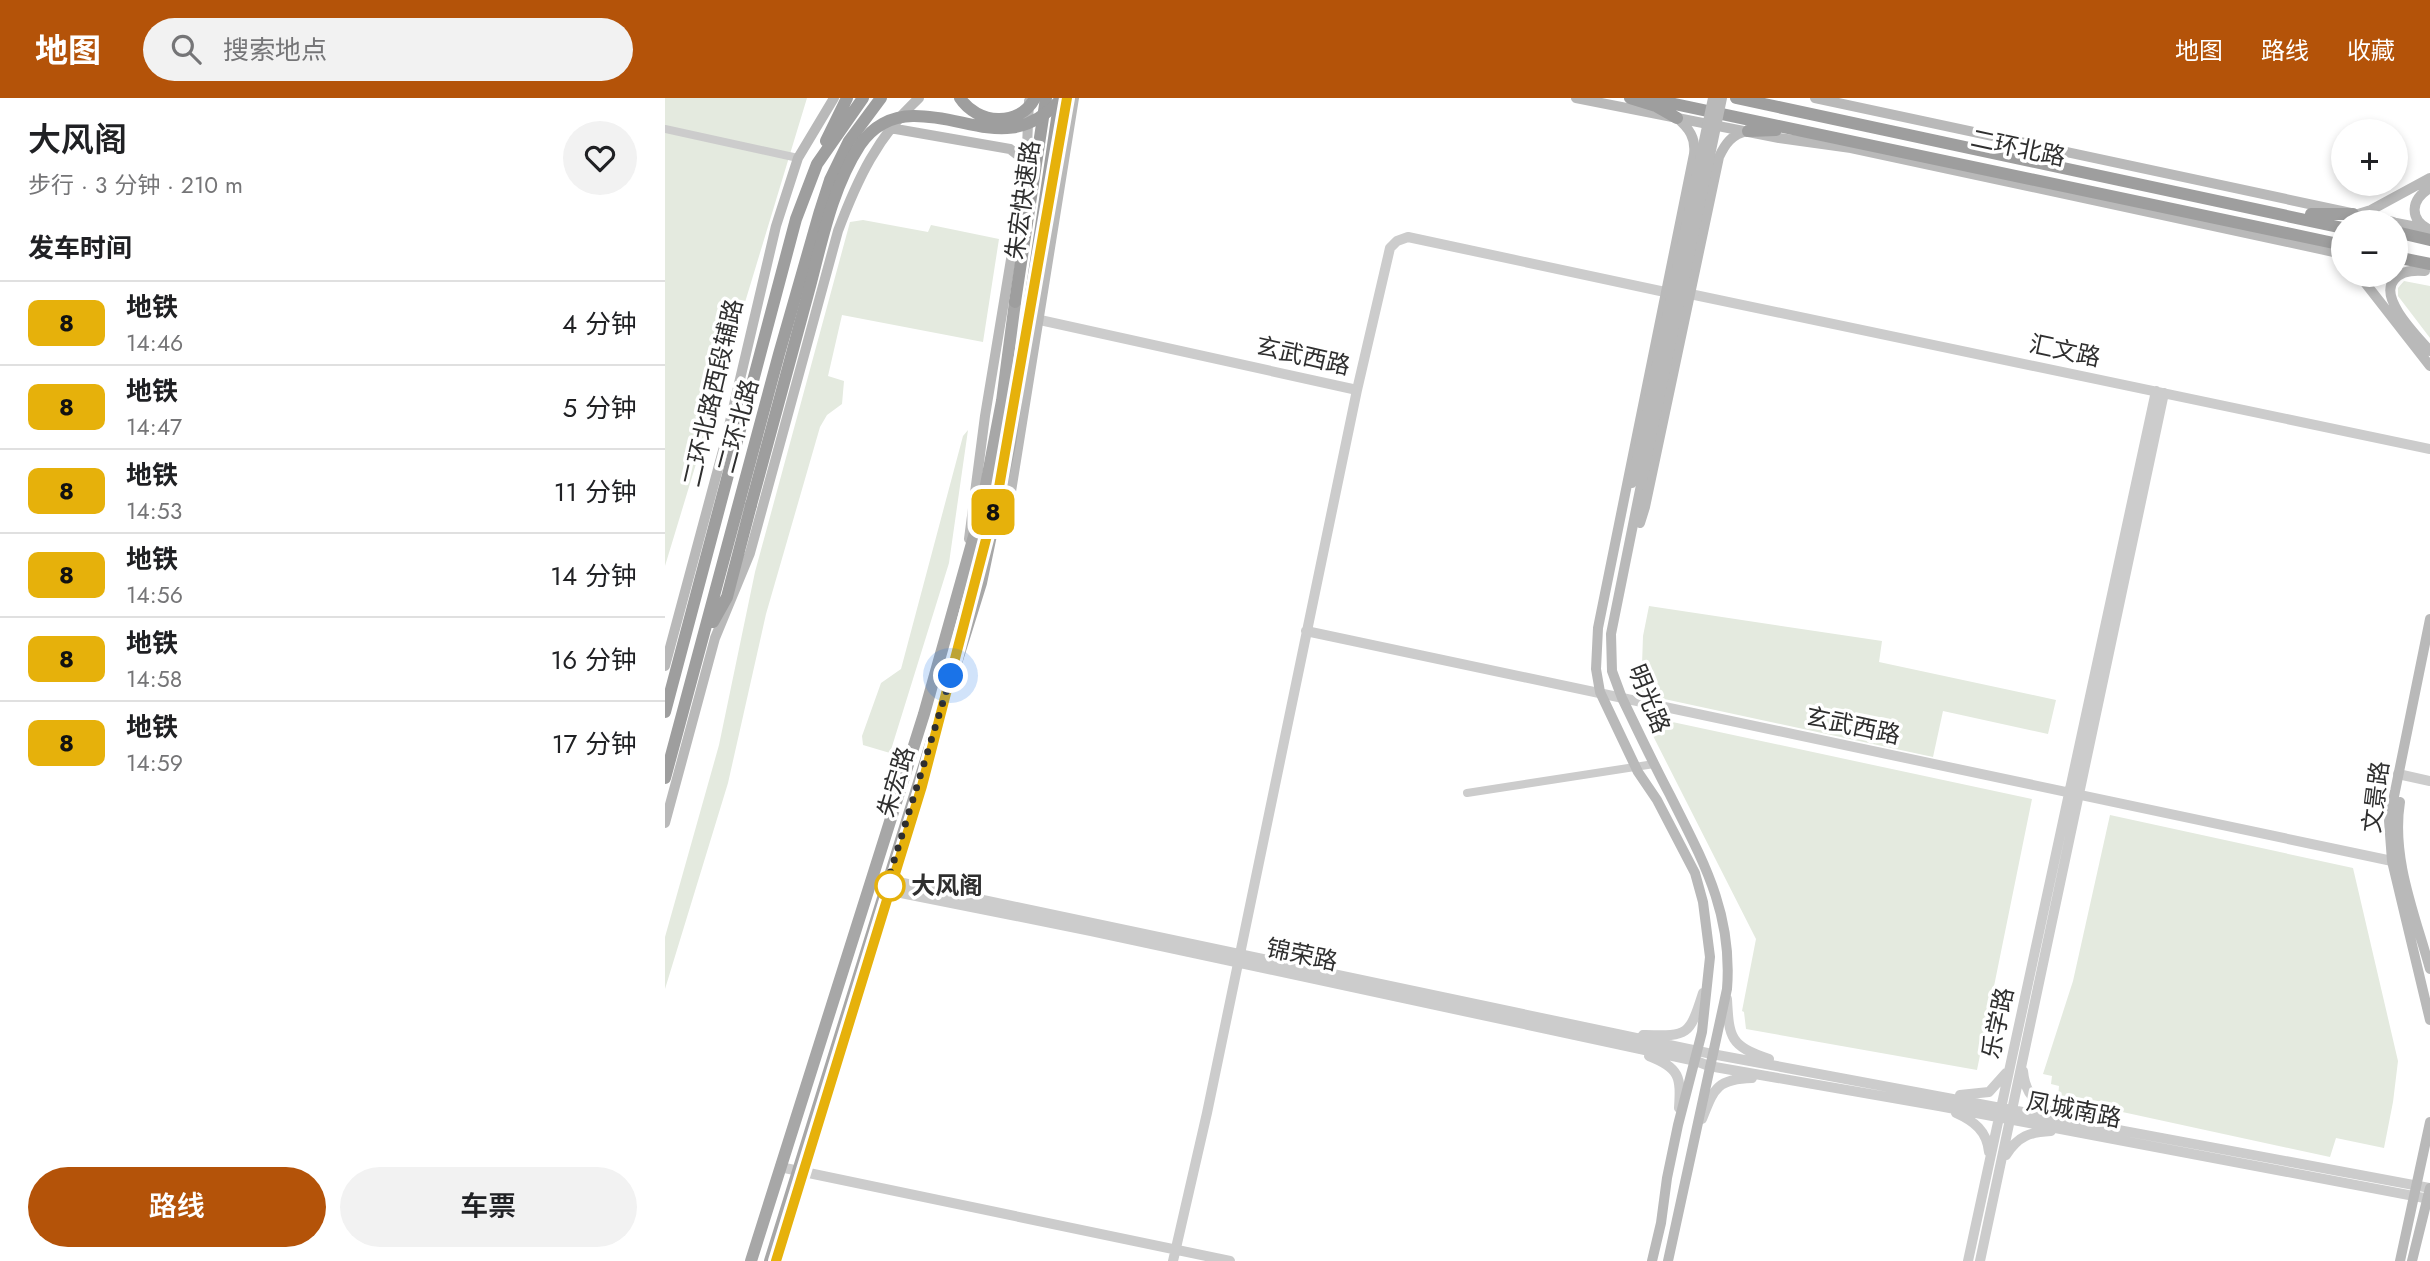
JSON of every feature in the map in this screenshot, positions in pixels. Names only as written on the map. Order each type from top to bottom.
[{"type":"highway","points":[[817,164],[831,127],[848,98]]},
{"type":"highway","name":"二环北路","points":[[665,712],[790,241],[817,164],[863,98]]},
{"type":"highway","name":"二环北路","points":[[665,778],[711,634],[779,354],[830,180],[849,141],[881,98]]},
{"type":"highway","points":[[960,98],[976,115],[997,119],[1007,118],[1025,110],[1035,98]]},
{"type":"highway","name":"朱宏快速路","points":[[1014,302],[1046,98]]},
{"type":"highway","points":[[711,634],[727,597],[835,195],[860,145],[876,128],[896,118],[930,117],[978,128],[1005,128],[1037,118],[1061,98]]},
{"type":"highway","name":"朱宏快速路","points":[[1028,308],[1061,98]]},
{"type":"highway","points":[[1630,98],[1655,106],[1677,118]]},
{"type":"highway","points":[[1646,98],[2309,238],[2331,247]]},
{"type":"highway","name":"二环北路","points":[[1685,98],[1976,155],[2060,168],[2331,225]]},
{"type":"highway","name":"二环北路","points":[[1736,98],[2107,188],[2331,235]]},
{"type":"highway","points":[[1771,98],[2311,214],[2331,216]]},
{"type":"highway","points":[[1748,131],[1781,129],[1817,134]]},
{"type":"highway","points":[[1939,160],[2010,149]]},
{"type":"highway","points":[[2033,154],[2060,168]]},
{"type":"highway","points":[[2107,188],[2149,204]]},
{"type":"highway","points":[[2408,235],[2430,240]]},
{"type":"highway","points":[[2408,241],[2430,246]]},
{"type":"highway","points":[[2408,251],[2430,256]]},
{"type":"highway","points":[[2408,262],[2428,269]]},
{"type":"main road","name":"二环北路西段辅路","points":[[665,666],[725,443],[776,226],[797,158],[834,98]]},
{"type":"main road","points":[[665,823],[711,634],[750,553],[838,231],[856,183],[890,128],[919,98]]},
{"type":"main road","name":"朱宏路","points":[[968,555],[985,416],[1026,169],[1029,98]]},
{"type":"main road","points":[[992,540],[1009,504],[1074,98]]},
{"type":"main road","points":[[1576,98],[1799,141],[1851,148],[2331,250]]},
{"type":"main road","name":"明光路","points":[[1668,1261],[1727,989],[1728,941],[1719,904],[1700,855],[1622,698],[1612,671],[1611,634],[1629,555],[1637,484],[1713,98]]},
{"type":"main road","name":"明光路","points":[[1616,544],[1637,484],[1722,98]]},
{"type":"main road","points":[[1815,98],[2331,214]]},
{"type":"main road","name":"明光路","points":[[1652,1261],[1678,1125],[1698,1056],[1710,957],[1708,934],[1700,887],[1657,800],[1636,767],[1600,692],[1596,669],[1598,628],[1695,145],[1690,131],[1677,118]]},
{"type":"main road","points":[[890,128],[1010,149],[1019,156],[1026,169]]},
{"type":"main road","points":[[1629,555],[1645,507],[1719,157],[1735,135],[1748,131]]},
{"type":"main road","points":[[2371,210],[2430,178]]},
{"type":"main road","points":[[2430,188],[2418,197],[2414,208],[2416,219],[2430,230]]},
{"type":"main road","points":[[2408,226],[2430,230]]},
{"type":"main road","points":[[2408,266],[2428,269]]},
{"type":"main road","points":[[2428,269],[2401,274],[2394,280],[2389,293],[2393,304],[2430,351]]},
{"type":"main road","points":[[2368,287],[2430,366]]},
{"type":"main road","name":"朱宏路","points":[[750,1258],[924,714],[981,511],[1002,401],[1014,302]]},
{"type":"main road","name":"朱宏路","points":[[770,1261],[981,583],[1010,444],[1028,308]]},
{"type":"main road","points":[[727,597],[744,566]]},
{"type":"main road","name":"文景路","points":[[2430,619],[2401,775],[2396,823],[2400,862],[2430,970]]},
{"type":"main road","name":"文景路","points":[[2430,655],[2389,821],[2392,861],[2430,1020]]},
{"type":"main road","points":[[2400,1261],[2430,1122]]},
{"type":"main road","points":[[2412,1261],[2429,1192]]},
{"type":"street","points":[[665,129],[797,158]]},
{"type":"street","points":[[1357,390],[1389,248],[1408,237],[1665,292]]},
{"type":"street","name":"汇文路","points":[[1690,294],[2430,449]]},
{"type":"street","name":"玄武西路","points":[[1040,320],[1357,390],[1207,1113],[1173,1261]]},
{"type":"street","points":[[2074,794],[2160,392]]},
{"type":"street","name":"玄武西路","points":[[1306,631],[2392,861]]},
{"type":"street","points":[[1467,793],[1654,764]]},
{"type":"street","points":[[2401,775],[2430,781]]},
{"type":"street","name":"乐学路","points":[[1968,1261],[2011,1060],[2074,794]]},
{"type":"street","name":"乐学路","points":[[1980,1261],[2023,1062],[2074,794]]},
{"type":"street","name":"锦荣路","points":[[887,885],[1615,1039],[1698,1056],[1712,1054]]},
{"type":"street","points":[[1615,1039],[1683,1032],[1693,1022],[1708,976]]},
{"type":"street","points":[[1727,989],[1729,1028],[1735,1042],[1752,1053],[1803,1070]]},
{"type":"street","points":[[1615,1039],[1660,1060],[1674,1070],[1681,1086],[1678,1125]]},
{"type":"street","name":"凤城南路","points":[[1712,1054],[1803,1070],[1940,1101]]},
{"type":"street","name":"锦荣路","points":[[1698,1056],[1709,1066]]},
{"type":"street","points":[[1940,1101],[1989,1093],[2004,1077],[2011,1060]]},
{"type":"street","points":[[2023,1062],[2024,1080],[2029,1094],[2040,1106],[2065,1124]]},
{"type":"street","name":"凤城南路","points":[[1709,1066],[1940,1101],[2429,1192]]},
{"type":"street","points":[[1697,1132],[1714,1091],[1721,1084],[1736,1078],[1774,1077]]},
{"type":"street","points":[[1940,1101],[1981,1129],[1988,1144],[1989,1162]]},
{"type":"street","points":[[2001,1165],[2015,1142],[2027,1134],[2065,1124]]},
{"type":"street","points":[[780,1167],[1230,1261]]},
{"type":"shaded area","points":[[665,98],[807,98],[665,566]]},
{"type":"shaded area","points":[[863,220],[928,232],[931,225],[999,239],[983,342],[842,315],[828,376],[844,381],[842,404],[827,415],[820,427],[766,614],[728,783],[665,989],[665,937],[719,745],[755,572],[850,222]]},
{"type":"shaded area","points":[[2408,282],[2430,286],[2430,338],[2398,296],[2398,288],[2408,287]]},
{"type":"shaded area","points":[[968,430],[949,563],[890,753],[863,745],[862,736],[881,683],[901,669],[963,436]]},
{"type":"shaded area","points":[[1649,606],[1882,641],[1879,662],[2056,700],[2048,734],[1943,711],[1933,757],[1641,694],[1643,636]]},
{"type":"shaded area","points":[[1649,717],[2032,799],[1977,1070],[1746,1029],[1742,1011],[1756,939],[1647,724]]},
{"type":"shaded area","points":[[2110,815],[2353,868],[2398,1061],[2384,1148],[2336,1138],[2330,1157],[2058,1098],[2059,1086],[2051,1084],[2052,1076],[2043,1074],[2073,981]]},
{"type":"metro line","name":"8","points":[[776,1261],[922,786],[998,493],[1067,98]]},
{"type":"place","name":"大风阁","points":[[890,886]]},
{"type":"route","points":[[890,886],[885,890],[951,676]]}]
